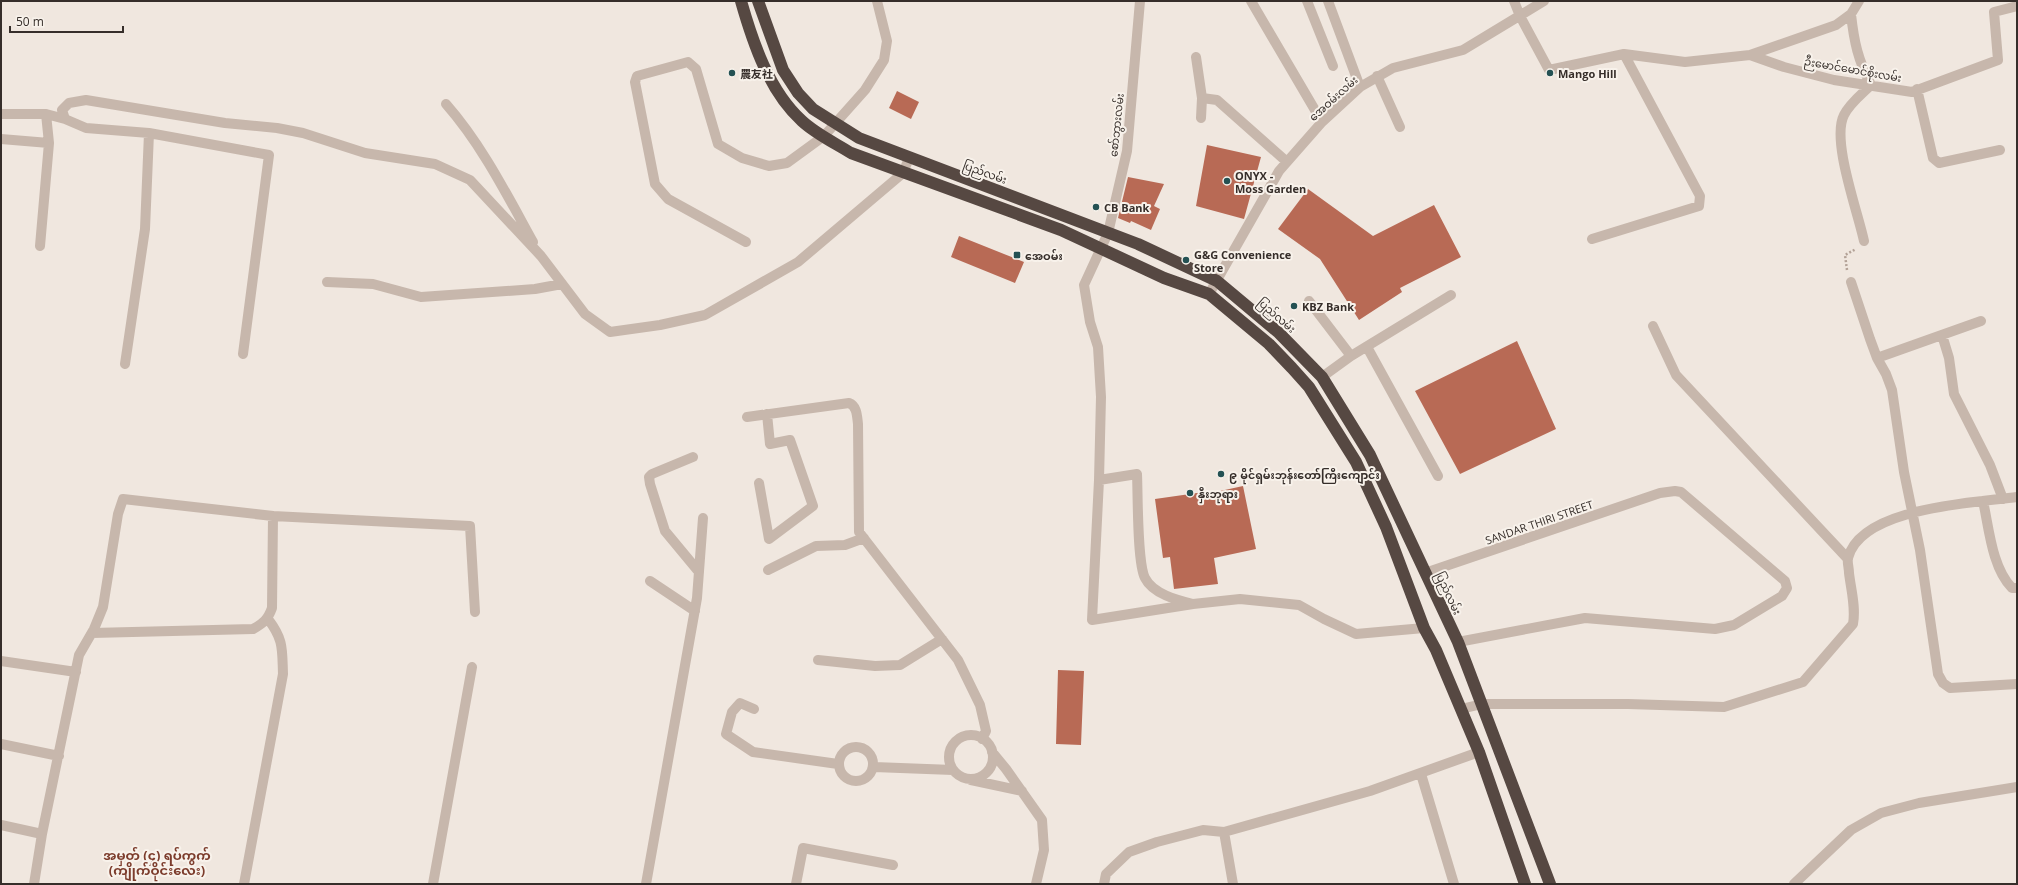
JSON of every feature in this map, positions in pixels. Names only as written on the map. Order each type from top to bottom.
[{"type":"highway","points":[[741,1],[769,77],[785,103],[802,121],[824,136],[851,152],[903,173],[1061,230],[1164,278],[1208,294],[1269,344],[1309,387],[1356,462],[1386,528],[1424,628],[1436,650],[1479,752],[1525,884]]},
{"type":"highway","name":"ပြည်လမ်း","points":[[758,1],[762,15],[787,76],[798,93],[813,109],[858,138],[1138,244],[1217,281],[1280,333],[1322,377],[1370,454],[1458,642],[1550,884]]},
{"type":"street","points":[[746,242],[668,198],[655,184],[635,82],[637,76],[688,62],[694,65],[718,144],[742,158],[769,166],[787,163],[824,136],[865,90],[884,60],[887,41],[878,1]]},
{"type":"street","name":"စော်ဘွားလမ်း","points":[[1140,1],[1127,151],[1108,233],[1102,250],[1084,285],[1090,322],[1098,348],[1101,397],[1099,480],[1092,620],[1192,604]]},
{"type":"street","points":[[1251,1],[1322,122]]},
{"type":"street","points":[[1307,1],[1333,66]]},
{"type":"street","points":[[1328,1],[1360,87]]},
{"type":"street","points":[[1514,1],[1520,16]]},
{"type":"street","name":"အေဝမ်းလမ်း","points":[[1208,294],[1217,281],[1278,172],[1322,122],[1360,87],[1393,68],[1463,50],[1544,1]]},
{"type":"street","points":[[1750,55],[1836,25],[1851,14],[1859,1]]},
{"type":"street","name":"ဉီးမောင်မောင်စိုးလမ်း","points":[[1520,16],[1549,70],[1624,54],[1685,62],[1750,55],[1791,69],[1834,80],[1912,92],[1998,60],[1994,12],[2017,6]]},
{"type":"street","points":[[1851,14],[1855,46],[1861,65],[1871,85],[1844,115],[1840,128],[1845,164],[1864,241]]},
{"type":"street","points":[[1592,239],[1699,206],[1700,196],[1624,54]]},
{"type":"street","points":[[1196,58],[1202,98],[1201,118]]},
{"type":"street","points":[[1377,76],[1400,127]]},
{"type":"street","points":[[1917,89],[1933,158],[1939,163],[2000,150]]},
{"type":"street","points":[[1202,98],[1217,100],[1287,162]]},
{"type":"street","points":[[65,119],[62,110],[69,103],[86,100],[225,123],[277,128],[303,133],[365,153],[435,164],[470,180],[541,256],[585,314],[610,332],[660,325],[705,315],[798,262],[903,173],[909,158]]},
{"type":"street","points":[[446,104],[458,118],[501,184],[541,256]]},
{"type":"street","points":[[1,114],[46,114],[65,119],[86,128],[149,133],[269,155],[243,354]]},
{"type":"street","points":[[40,246],[49,143],[46,114]]},
{"type":"street","points":[[125,364],[145,229],[149,133]]},
{"type":"street","points":[[1,139],[49,143]]},
{"type":"street","points":[[327,282],[373,284],[421,297],[535,289],[562,284]]},
{"type":"street","points":[[1851,282],[1877,358],[1886,374],[1892,390],[1912,512],[1920,550],[1938,674],[1943,682],[1950,688],[2017,684]]},
{"type":"street","points":[[1322,377],[1351,356],[1451,295]]},
{"type":"street","points":[[1309,301],[1351,356]]},
{"type":"street","points":[[1877,358],[1981,321]]},
{"type":"street","points":[[1653,326],[1676,375],[1848,559]]},
{"type":"street","points":[[1942,335],[1949,358],[1954,394],[1990,465],[2003,499]]},
{"type":"street","points":[[1367,347],[1438,476]]},
{"type":"street","points":[[747,417],[849,403],[852,404],[856,410],[858,424],[860,532],[958,660],[980,705],[986,730],[982,739]]},
{"type":"street","points":[[759,483],[769,539],[813,506],[790,440],[770,444],[767,414]]},
{"type":"street","points":[[693,457],[652,474],[650,484],[665,531],[699,572]]},
{"type":"street","points":[[1099,480],[1137,474],[1140,555],[1145,578],[1156,590],[1173,599],[1192,604],[1240,599],[1299,605],[1356,634],[1424,628]]},
{"type":"street","name":"SANDAR THIRI STREET","points":[[1425,573],[1660,493],[1675,491],[1680,492],[1784,580],[1787,588],[1782,596],[1734,625],[1714,629],[1585,618],[1458,642]]},
{"type":"street","points":[[1461,709],[1482,704],[1628,704],[1724,708],[1804,682],[1853,624],[1854,614],[1848,559],[1854,543],[1872,529],[1912,512],[1935,507],[2017,497]]},
{"type":"street","points":[[34,884],[42,834],[79,655],[92,633],[103,607],[118,514],[123,499],[273,516],[470,526],[474,612]]},
{"type":"street","points":[[1983,501],[1998,568],[2004,580],[2012,588],[2017,588]]},
{"type":"street","points":[[92,633],[253,629],[268,619],[272,608],[273,516]]},
{"type":"street","points":[[646,884],[695,611],[703,518]]},
{"type":"street","points":[[768,570],[816,546],[846,546],[864,538]]},
{"type":"street","points":[[650,581],[695,611]]},
{"type":"street","points":[[244,884],[283,674],[282,642],[278,632],[268,619]]},
{"type":"street","points":[[818,660],[874,666],[900,665],[942,639]]},
{"type":"street","points":[[1,661],[76,672]]},
{"type":"street","points":[[433,884],[472,667]]},
{"type":"street","points":[[754,709],[740,703],[732,712],[726,734],[753,752],[838,764]]},
{"type":"street","points":[[1022,791],[959,776],[949,763],[949,754],[952,746],[958,740],[966,736],[974,736],[982,739],[988,744],[992,752],[1022,791],[1042,820],[1044,850],[1036,884]]},
{"type":"street","points":[[1,744],[58,756]]},
{"type":"street","points":[[858,746],[870,753],[874,767],[867,778],[854,782],[842,776],[838,764],[844,751],[858,746]]},
{"type":"street","points":[[968,779],[984,775],[989,769],[992,761],[992,752]]},
{"type":"street","points":[[1104,884],[1106,874],[1129,852],[1157,842],[1203,830],[1224,832],[1370,791],[1479,752]]},
{"type":"street","points":[[874,767],[953,770]]},
{"type":"street","points":[[1421,774],[1454,884]]},
{"type":"street","points":[[1794,884],[1851,830],[1881,813],[1919,803],[2017,787]]},
{"type":"street","points":[[1,825],[42,834]]},
{"type":"street","points":[[1224,832],[1233,884]]},
{"type":"street","points":[[796,884],[803,848],[893,865]]},
{"type":"path","points":[[1851,282],[1845,255],[1862,246],[1864,241]]},
{"type":"building","points":[[897,91],[919,102],[911,119],[889,108]]},
{"type":"building","name":"ONYX - Moss Garden","points":[[1207,145],[1261,157],[1244,219],[1196,206]]},
{"type":"building","points":[[1128,177],[1164,184],[1154,206],[1160,209],[1151,230],[1131,221],[1130,223],[1118,218]]},
{"type":"building","points":[[1308,189],[1373,236],[1434,205],[1461,257],[1400,288],[1402,292],[1359,320],[1320,259],[1278,229]]},
{"type":"building","points":[[959,236],[1024,262],[1015,283],[951,257]]},
{"type":"building","points":[[1517,341],[1556,429],[1460,474],[1415,391]]},
{"type":"building","points":[[1243,486],[1256,549],[1214,558],[1218,584],[1174,589],[1170,557],[1163,558],[1155,499],[1211,491],[1211,493]]},
{"type":"building","points":[[1058,670],[1084,671],[1081,745],[1056,744]]},
{"type":"place","name":"農友社","points":[[732,73]]},
{"type":"place","name":"Mango Hill","points":[[1550,73]]},
{"type":"place","name":"ONYX - Moss Garden","points":[[1227,181]]},
{"type":"place","name":"CB Bank","points":[[1096,207]]},
{"type":"place","name":"အေဝမ်း","points":[[1017,255]]},
{"type":"place","name":"G&G Convenience Store","points":[[1186,260]]},
{"type":"place","name":"KBZ Bank","points":[[1294,306]]},
{"type":"place","name":"၉ မိုင်ရှမ်းဘုန်းတော်ကြီးကျောင်း","points":[[1221,474]]},
{"type":"place","name":"နှီးဘုရား","points":[[1190,493]]},
{"type":"district","name":"အမှတ် (၄) ရပ်ကွက် (ကျိုက်ဝိုင်းလေး)","points":[[157,862]]}]
